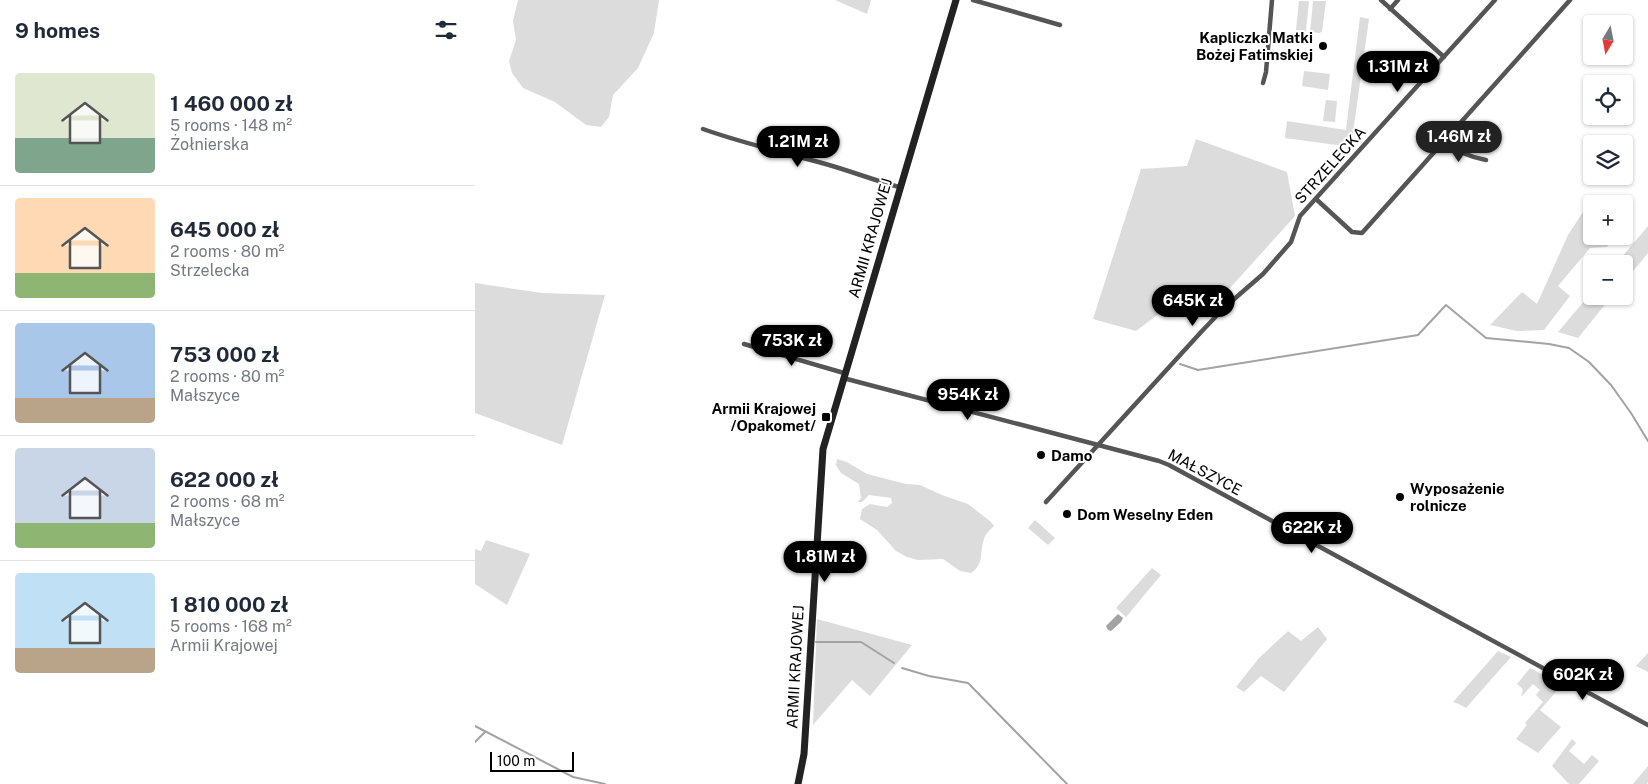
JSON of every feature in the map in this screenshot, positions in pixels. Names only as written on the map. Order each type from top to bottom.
[{"type":"street","name":"ARMII KRAJOWEJ","points":[[798,784],[804,754],[823,449],[843,375],[956,0]]},
{"type":"street","points":[[973,0],[1060,25]]},
{"type":"street","points":[[1263,83],[1266,72],[1272,0]]},
{"type":"street","points":[[1381,0],[1444,57]]},
{"type":"street","points":[[1391,9],[1398,0]]},
{"type":"street","name":"STRZELECKA","points":[[1045,502],[1219,313],[1263,274],[1291,242],[1300,216],[1495,0]]},
{"type":"street","points":[[1316,199],[1352,232],[1362,233],[1571,0]]},
{"type":"street","points":[[703,129],[737,141],[821,162],[875,181],[899,187]]},
{"type":"street","points":[[1444,142],[1471,157],[1485,160]]},
{"type":"street","name":"MAŁSZYCE","points":[[744,344],[843,375],[1169,465],[1648,725]]},
{"type":"shaded area","points":[[518,0],[659,0],[654,33],[638,68],[613,95],[609,117],[601,127],[586,125],[555,102],[523,88],[512,73],[509,61],[516,40],[513,21]]},
{"type":"shaded area","points":[[835,0],[871,0],[867,14]]},
{"type":"shaded area","points":[[1299,1],[1309,1],[1306,31],[1296,30]]},
{"type":"shaded area","points":[[1313,1],[1326,1],[1322,31],[1320,33],[1310,32]]},
{"type":"shaded area","points":[[1360,17],[1369,19],[1351,147],[1285,138],[1287,121],[1346,130]]},
{"type":"shaded area","points":[[1304,71],[1330,74],[1328,90],[1302,86]]},
{"type":"shaded area","points":[[1326,100],[1337,101],[1335,122],[1323,121]]},
{"type":"shaded area","points":[[1196,139],[1287,172],[1295,216],[1230,288],[1177,311],[1160,313],[1136,331],[1093,319],[1141,169],[1187,166]]},
{"type":"shaded area","points":[[1583,212],[1583,245],[1609,245],[1607,247],[1590,248],[1558,286],[1570,296],[1544,330],[1517,331],[1490,325],[1522,292],[1537,304],[1568,235]]},
{"type":"shaded area","points":[[1648,226],[1648,253],[1633,271],[1633,255],[1624,255]]},
{"type":"shaded area","points":[[475,283],[542,293],[605,295],[562,445],[475,413]]},
{"type":"shaded area","points":[[1583,302],[1583,305],[1605,305],[1578,338],[1558,332]]},
{"type":"shaded area","points":[[837,459],[847,462],[867,474],[906,484],[920,485],[968,504],[994,526],[985,537],[978,566],[971,573],[960,571],[943,559],[918,560],[896,551],[877,530],[860,519],[862,509],[870,504],[887,507],[892,503],[891,498],[869,495],[862,502],[858,502],[861,498],[859,484],[841,473],[836,465]]},
{"type":"shaded area","points":[[1035,520],[1055,538],[1048,545],[1028,528]]},
{"type":"shaded area","points":[[486,540],[530,554],[507,605],[475,584],[475,549],[481,551]]},
{"type":"shaded area","points":[[1152,568],[1161,575],[1126,617],[1116,608]]},
{"type":"shaded area","points":[[1118,614],[1123,618],[1121,622],[1111,631],[1108,630],[1106,626]]},
{"type":"shaded area","points":[[817,619],[912,645],[870,696],[852,680],[813,725]]},
{"type":"shaded area","points":[[1318,627],[1327,639],[1284,692],[1261,676],[1244,692],[1236,687],[1259,658],[1288,631],[1301,641]]},
{"type":"shaded area","points":[[1498,651],[1511,657],[1466,708],[1453,702]]},
{"type":"shaded area","points":[[1648,653],[1648,672],[1636,666]]},
{"type":"shaded area","points":[[1530,668],[1562,685],[1540,710],[1561,727],[1538,753],[1516,739],[1527,725],[1525,723],[1543,702],[1536,695],[1540,690],[1533,684],[1521,697],[1523,689],[1517,684]]},
{"type":"shaded area","points":[[1572,739],[1576,743],[1569,751],[1584,764],[1592,755],[1599,761],[1579,784],[1569,784],[1552,766]]},
{"type":"shaded area","points":[[1648,766],[1647,784],[1633,784]]},
{"type":"waterway","points":[[1180,364],[1198,370],[1418,335],[1446,305],[1486,338],[1549,344],[1569,348],[1589,362],[1611,385],[1648,441]]},
{"type":"waterway","points":[[816,642],[861,642],[894,663]]},
{"type":"waterway","points":[[902,668],[929,676],[968,683],[1067,784]]},
{"type":"waterway","points":[[475,726],[573,777],[605,784]]},
{"type":"waterway","points":[[475,742],[485,732]]},
{"type":"place","name":"Kapliczka Matki Bożej Fatimskiej","points":[[1323,46]]},
{"type":"place","name":"Armii Krajowej /Opakomet/","points":[[826,417]]},
{"type":"place","name":"Damo","points":[[1041,455]]},
{"type":"place","name":"Wyposażenie rolnicze","points":[[1400,497]]},
{"type":"place","name":"Dom Weselny Eden","points":[[1067,514]]}]
